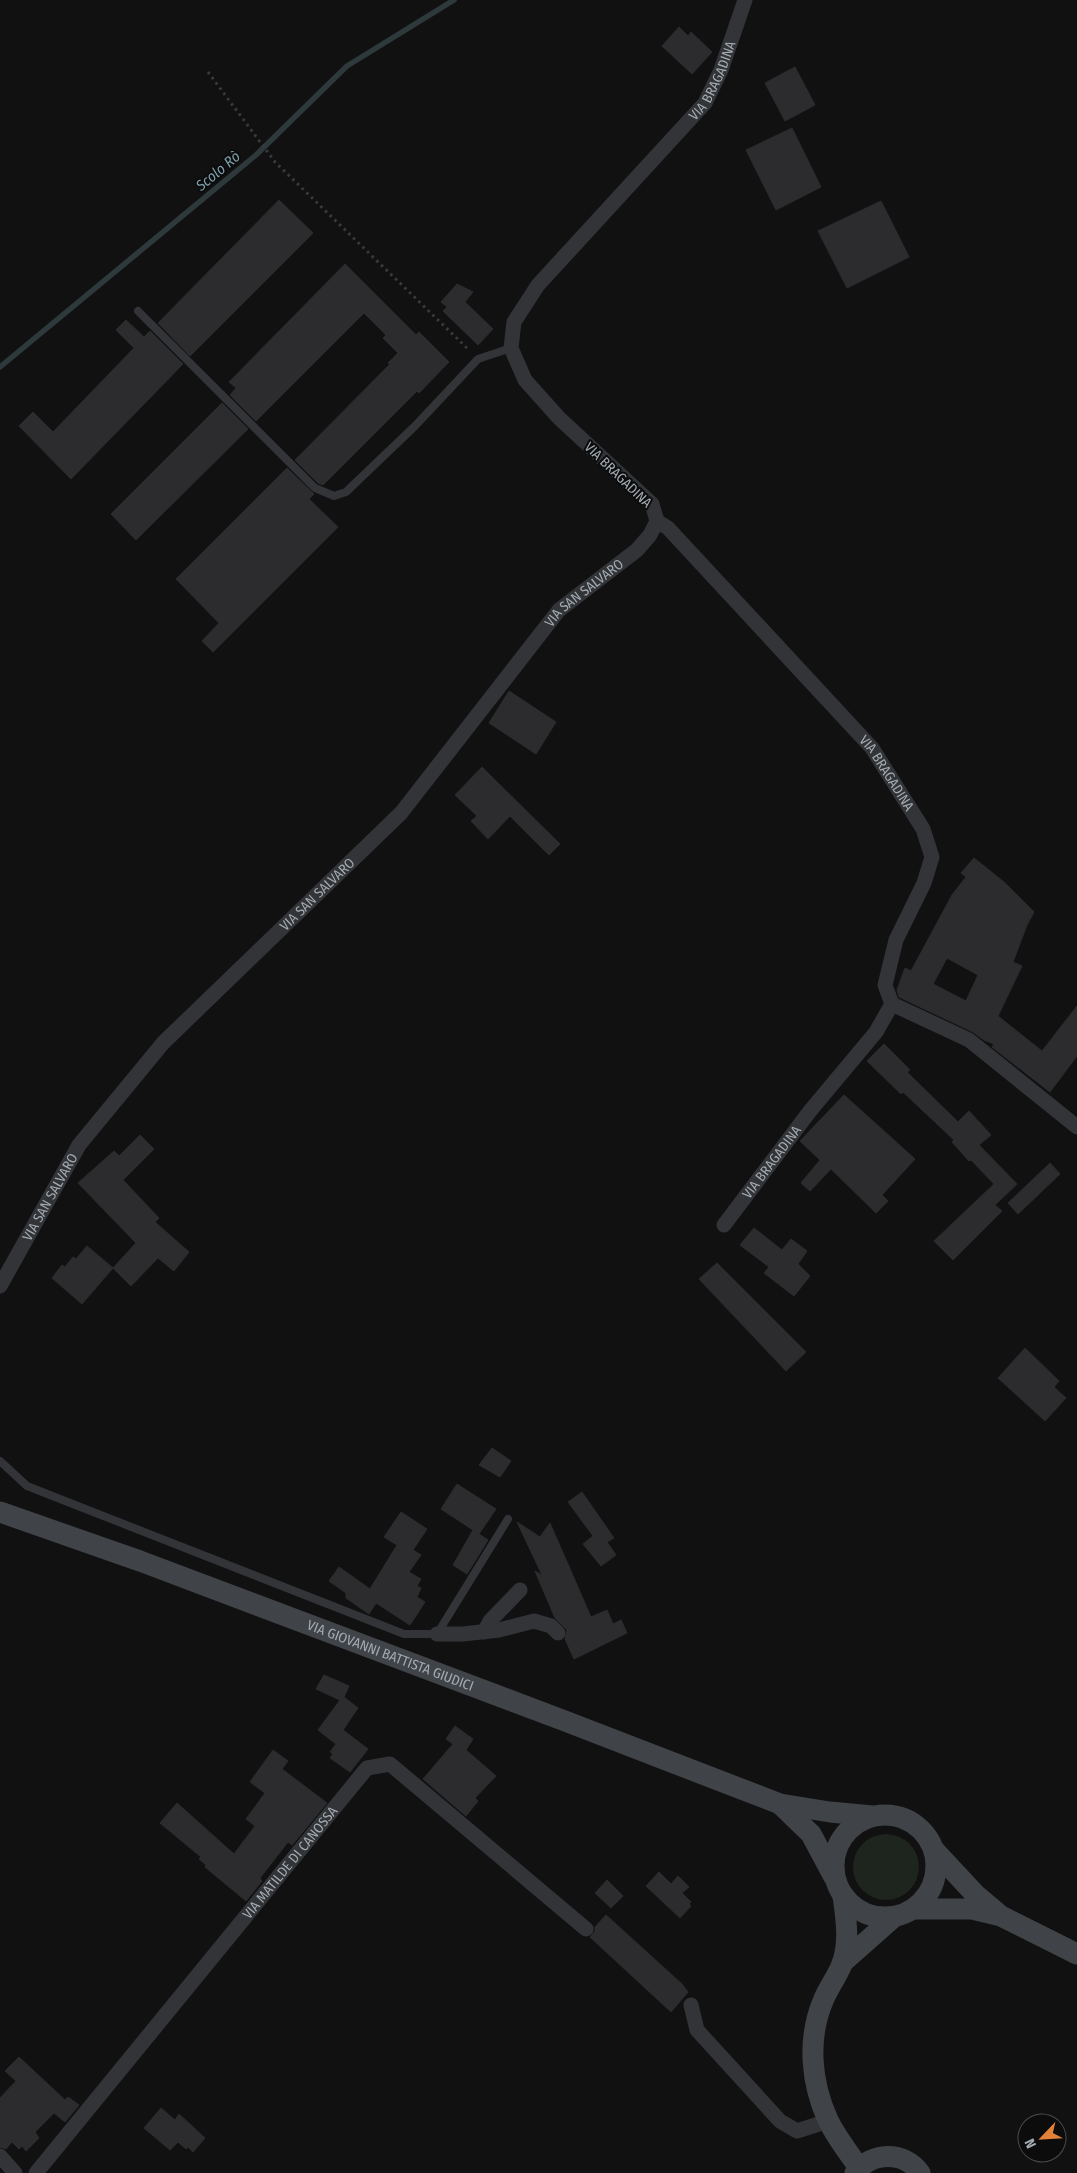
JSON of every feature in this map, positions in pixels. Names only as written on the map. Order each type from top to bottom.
[{"type":"main road","name":"VIA GIOVANNI BATTISTA GIUDICI","points":[[0,1512],[149,1565],[565,1720],[780,1804],[872,1816]]},
{"type":"main road","name":"VIA GIOVANNI BATTISTA GIUDICI","points":[[780,1804],[811,1834],[839,1888]]},
{"type":"main road","points":[[920,2173],[909,2162],[888,2156],[868,2161],[857,2170],[828,2121],[818,2091],[813,2065],[814,2034],[822,2002],[842,1964],[846,1941],[834,1863],[837,1848],[845,1834],[857,1823],[872,1816],[885,1815],[910,1821],[920,1829],[934,1850],[975,1894],[1001,1916]]},
{"type":"main road","points":[[842,1964],[904,1913],[926,1898],[934,1883],[936,1867],[934,1850]]},
{"type":"main road","points":[[839,1888],[849,1903],[865,1914],[884,1918],[904,1913],[972,1909],[1001,1916],[1077,1954]]},
{"type":"street","name":"VIA BRAGADINA","points":[[724,1225],[810,1112],[876,1032],[892,1004],[886,985],[896,940],[924,883],[932,857],[922,829],[872,748],[668,528],[657,522],[652,504],[558,418],[525,380],[511,348],[514,322],[538,285],[705,103],[721,70],[745,0]]},
{"type":"street","name":"VIA SAN SALVARO","points":[[0,1286],[79,1145],[163,1043],[402,813],[559,610],[636,550],[650,534],[657,522]]},
{"type":"street","points":[[892,1004],[969,1040],[1077,1128]]},
{"type":"street","points":[[484,1632],[490,1621],[520,1590]]},
{"type":"street","points":[[437,1634],[484,1632],[534,1621],[551,1626],[558,1633]]},
{"type":"street","name":"VIA MATILDE DI CANOSSA","points":[[36,2173],[367,1768],[390,1764],[586,1929]]},
{"type":"street","points":[[691,2005],[697,2030],[780,2121],[797,2131],[828,2121]]},
{"type":"street","points":[[0,2156],[15,2173]]},
{"type":"lane","points":[[138,311],[315,488],[334,496],[346,492],[415,426],[478,359],[511,348]]},
{"type":"lane","points":[[0,1461],[27,1486],[404,1634],[437,1634],[508,1519]]},
{"type":"path","points":[[208,72],[275,162],[478,359]]},
{"type":"shaded area","points":[[880,1834],[892,1834],[904,1839],[914,1849],[919,1861],[917,1880],[904,1895],[892,1900],[880,1900],[868,1895],[858,1885],[853,1873],[853,1861],[858,1849],[868,1839]]},
{"type":"building","points":[[679,27],[688,36],[691,32],[712,52],[692,74],[662,46]]},
{"type":"building","points":[[795,67],[815,105],[785,121],[765,83]]},
{"type":"building","points":[[792,128],[821,187],[776,210],[746,150]]},
{"type":"building","points":[[279,200],[313,233],[190,356],[158,323]]},
{"type":"building","points":[[881,201],[909,257],[847,288],[818,231]]},
{"type":"building","points":[[345,264],[416,335],[419,332],[449,362],[419,393],[417,391],[323,485],[318,483],[295,460],[390,364],[388,363],[398,353],[383,338],[386,335],[364,313],[256,421],[230,395],[236,388],[229,382]]},
{"type":"building","points":[[457,284],[473,292],[465,302],[493,329],[478,345],[443,311],[447,307],[441,302]]},
{"type":"building","points":[[126,320],[144,337],[150,331],[183,364],[71,479],[19,426],[33,412],[53,432],[134,348],[116,330]]},
{"type":"building","points":[[222,403],[248,429],[136,540],[111,514]]},
{"type":"building","points":[[287,468],[314,494],[309,499],[338,527],[213,652],[202,641],[219,623],[176,579]]},
{"type":"building","points":[[509,691],[556,722],[536,754],[489,723]]},
{"type":"building","points":[[482,767],[560,844],[549,855],[510,816],[488,839],[471,821],[477,816],[455,795]]},
{"type":"building","points":[[974,858],[1004,882],[1034,912],[1013,962],[1022,966],[998,1016],[1042,1051],[1077,1006],[1077,1056],[1050,1092],[992,1047],[994,1044],[899,997],[897,990],[905,968],[911,971],[952,895],[966,877],[961,873]],"holes":[[[947,958],[978,975],[966,1001],[933,984]]]},
{"type":"building","points":[[884,1044],[910,1070],[907,1072],[958,1122],[969,1111],[991,1135],[979,1145],[1017,1184],[995,1205],[1002,1211],[953,1260],[934,1241],[994,1184],[971,1160],[969,1161],[952,1142],[954,1140],[903,1092],[901,1094],[867,1061]]},
{"type":"building","points":[[844,1095],[915,1159],[882,1195],[888,1201],[876,1213],[831,1169],[810,1191],[801,1183],[820,1160],[800,1141]]},
{"type":"building","points":[[140,1135],[154,1149],[123,1180],[159,1218],[155,1222],[189,1252],[174,1271],[158,1258],[131,1286],[113,1268],[136,1243],[78,1183],[114,1151],[119,1156]]},
{"type":"building","points":[[1050,1163],[1060,1174],[1018,1214],[1008,1203]]},
{"type":"building","points":[[754,1228],[782,1250],[791,1239],[807,1251],[798,1264],[810,1276],[794,1296],[764,1273],[769,1267],[740,1245]]},
{"type":"building","points":[[87,1246],[113,1268],[82,1304],[52,1278],[62,1265],[65,1267],[73,1257],[76,1259]]},
{"type":"building","points":[[717,1263],[806,1352],[786,1371],[699,1279]]},
{"type":"building","points":[[1025,1348],[1059,1381],[1054,1387],[1066,1398],[1045,1421],[998,1378]]},
{"type":"building","points":[[492,1448],[511,1461],[500,1477],[479,1465]]},
{"type":"building","points":[[457,1484],[496,1509],[479,1534],[441,1509]]},
{"type":"building","points":[[582,1492],[614,1538],[607,1542],[616,1555],[601,1566],[583,1544],[593,1536],[568,1502]]},
{"type":"building","points":[[401,1512],[427,1529],[413,1550],[421,1555],[409,1572],[421,1579],[417,1586],[421,1588],[417,1597],[425,1602],[410,1625],[376,1603],[369,1614],[346,1598],[346,1593],[329,1581],[339,1567],[370,1589],[397,1545],[384,1537]]},
{"type":"building","points":[[517,1522],[540,1537],[550,1523],[591,1617],[607,1610],[613,1624],[621,1620],[627,1633],[574,1659],[565,1639],[567,1630],[555,1618],[535,1571],[542,1575]]},
{"type":"building","points":[[473,1530],[488,1540],[467,1574],[453,1565]]},
{"type":"building","points":[[324,1675],[349,1686],[344,1697],[358,1708],[343,1730],[368,1749],[350,1772],[330,1758],[333,1754],[330,1752],[336,1744],[318,1730],[340,1700],[316,1689]]},
{"type":"building","points":[[455,1726],[473,1739],[466,1750],[496,1776],[475,1798],[478,1801],[466,1816],[423,1779],[453,1744],[446,1739]]},
{"type":"building","points":[[273,1750],[288,1761],[282,1769],[327,1803],[292,1845],[288,1842],[260,1878],[262,1881],[246,1901],[205,1867],[206,1865],[199,1859],[201,1857],[160,1823],[177,1803],[234,1854],[255,1826],[246,1819],[265,1793],[250,1782]]},
{"type":"building","points":[[659,1872],[671,1884],[678,1876],[689,1887],[682,1893],[691,1902],[689,1904],[691,1906],[680,1918],[646,1886]]},
{"type":"building","points":[[607,1880],[623,1896],[611,1908],[595,1893]]},
{"type":"building","points":[[606,1915],[682,1984],[688,1992],[671,2012],[590,1937],[595,1931],[595,1927]]},
{"type":"building","points":[[19,2057],[65,2100],[68,2097],[79,2105],[65,2122],[54,2113],[35,2132],[39,2138],[26,2151],[22,2146],[19,2149],[12,2142],[6,2149],[0,2147],[0,2098],[16,2081],[5,2071]]},
{"type":"building","points":[[161,2108],[175,2120],[179,2114],[205,2138],[193,2152],[178,2142],[170,2150],[144,2128]]},
{"type":"waterway","name":"Scolo Rò","points":[[0,367],[256,155],[347,66],[454,0]]}]
